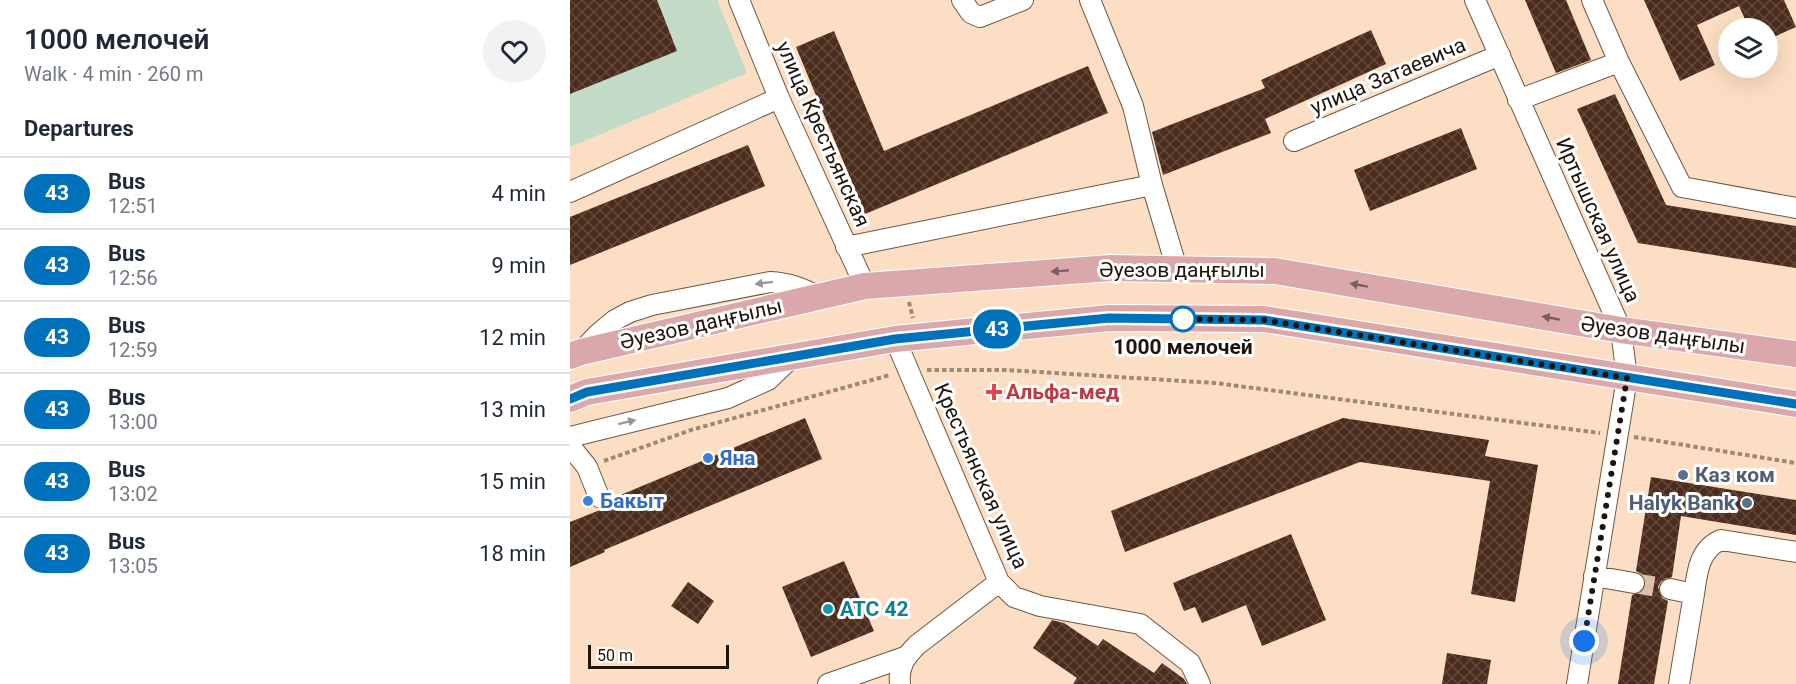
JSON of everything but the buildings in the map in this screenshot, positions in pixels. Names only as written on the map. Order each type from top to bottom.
[{"type":"main road","name":"Әуезов даңғылы","points":[[575,354],[865,286],[1111,268],[1275,271],[1621,330],[1796,354]]},
{"type":"main road","name":"Әуезов даңғылы","points":[[570,399],[587,392],[895,339],[1109,318],[1264,320],[1796,404]]},
{"type":"street","name":"улица Крестьянская","points":[[739,0],[778,98],[865,286]]},
{"type":"street","points":[[962,0],[971,13],[980,17],[1015,1]]},
{"type":"street","points":[[1089,0],[1133,106],[1152,185],[1177,269]]},
{"type":"street","name":"Иртышская улица","points":[[1475,0],[1621,330],[1627,378],[1577,684]]},
{"type":"street","points":[[1592,0],[1619,62],[1682,188],[1796,208]]},
{"type":"street","name":"улица Затаевича","points":[[1294,141],[1500,56]]},
{"type":"street","points":[[1518,99],[1619,62]]},
{"type":"street","points":[[570,192],[778,98]]},
{"type":"street","points":[[846,247],[1152,185]]},
{"type":"street","name":"Крестьянская улица","points":[[895,339],[999,582],[1014,597],[1040,606],[1140,624],[1190,663],[1200,684]]},
{"type":"street","points":[[570,437],[728,398],[768,380],[792,357]]},
{"type":"street","points":[[570,446],[587,467],[599,497]]},
{"type":"street","points":[[1679,684],[1699,564],[1710,544],[1721,540],[1796,552]]},
{"type":"street","points":[[1594,576],[1634,583]]},
{"type":"street","points":[[828,684],[905,657],[917,645],[999,582]]},
{"type":"street","points":[[1670,589],[1694,594]]},
{"type":"street","points":[[900,684],[899,675],[905,657]]},
{"type":"path","points":[[587,467],[691,430],[908,370],[1007,370],[1215,383],[1618,435],[1796,463]]},
{"type":"green space","points":[[570,0],[717,0],[747,73],[570,147]]},
{"type":"tunnel","points":[[1634,583],[1670,589]]},
{"type":"bus line","name":"43","points":[[570,399],[587,392],[895,339],[1109,318],[1264,320],[1796,404]]},
{"type":"place","name":"1000 мелочей","points":[[1183,319]]},
{"type":"place","name":"Альфа-мед","points":[[994,392]]},
{"type":"place","name":"Яна","points":[[708,458]]},
{"type":"place","name":"Каз ком","points":[[1683,475]]},
{"type":"place","name":"Бакыт","points":[[588,501]]},
{"type":"place","name":"Halyk Bank","points":[[1747,503]]},
{"type":"place","name":"АТС 42","points":[[828,609]]},
{"type":"route","points":[[1183,319],[1175,319],[1264,320],[1627,378],[1584,641]]}]
